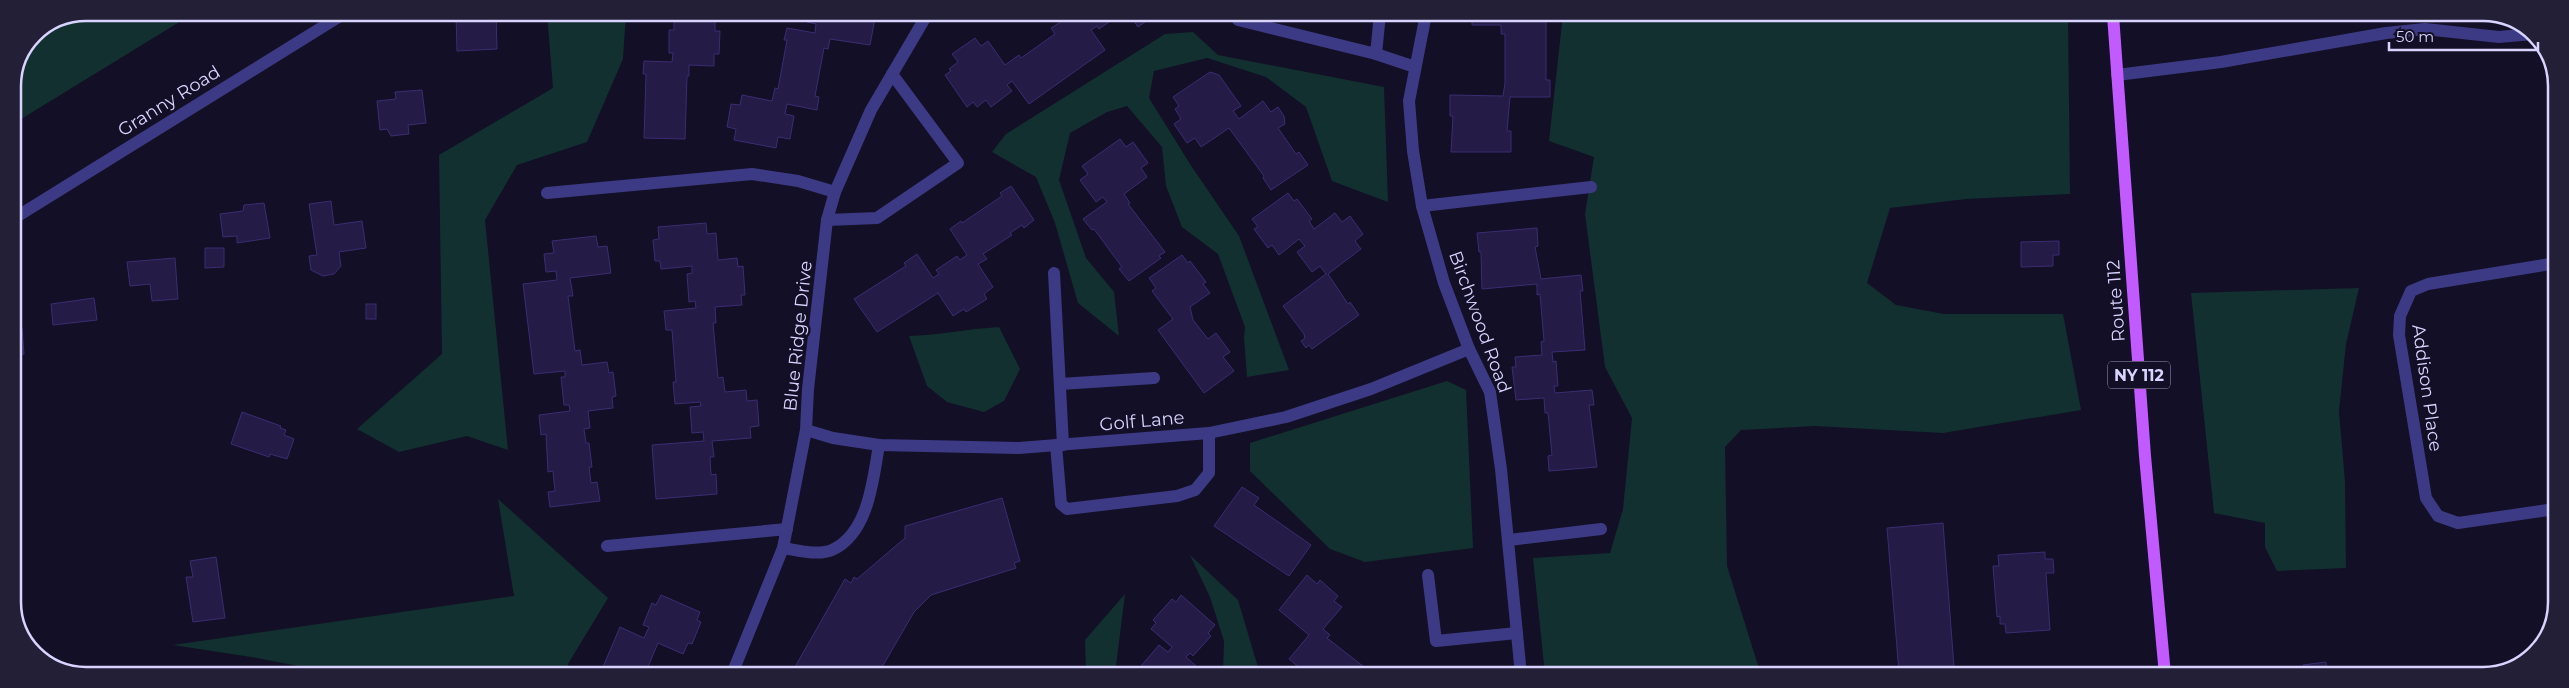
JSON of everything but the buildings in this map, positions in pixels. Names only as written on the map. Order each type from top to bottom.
[{"type":"main road","name":"Route 112","points":[[2113,21],[2145,456],[2164,667]]},
{"type":"street","name":"Granny Road","points":[[21,213],[332,21]]},
{"type":"street","name":"Blue Ridge Drive","points":[[735,667],[783,548],[806,430],[808,389],[827,220],[835,192],[871,110],[923,21]]},
{"type":"street","points":[[1242,21],[1376,54],[1415,67]]},
{"type":"street","points":[[1376,54],[1379,21]]},
{"type":"street","name":"Birchwood Road","points":[[1425,21],[1409,101],[1413,152],[1422,206],[1444,283],[1469,349],[1490,392],[1509,540],[1521,667]]},
{"type":"street","points":[[2117,75],[2222,62],[2386,33],[2425,30],[2499,37],[2523,35]]},
{"type":"street","points":[[827,220],[877,218],[958,163],[892,74]]},
{"type":"street","points":[[547,193],[752,174],[798,181],[835,192]]},
{"type":"street","points":[[1422,206],[1592,187]]},
{"type":"street","name":"Addison Place","points":[[2548,264],[2428,284],[2410,291],[2400,316],[2399,335],[2426,498],[2438,516],[2458,523],[2548,510]]},
{"type":"street","points":[[1054,273],[1060,384],[1059,445],[1061,504],[1067,509],[1177,496],[1196,490],[1209,473],[1209,432]]},
{"type":"street","name":"Golf Lane","points":[[806,430],[833,438],[879,445],[1019,448],[1209,432],[1286,417],[1371,389],[1469,349]]},
{"type":"street","points":[[1060,384],[1154,378]]},
{"type":"street","points":[[783,548],[809,552],[832,550],[850,536],[859,523],[868,498],[879,445]]},
{"type":"street","points":[[607,546],[787,529]]},
{"type":"street","points":[[1509,540],[1601,529]]},
{"type":"street","points":[[1428,575],[1436,641],[1517,633]]},
{"type":"green space","points":[[181,21],[21,119],[22,73],[32,50],[50,32],[73,22]]},
{"type":"green space","points":[[548,21],[625,21],[623,59],[587,142],[517,165],[485,220],[508,450],[467,436],[399,452],[357,429],[442,354],[439,155],[553,88]]},
{"type":"green space","points":[[1562,21],[2068,21],[2070,194],[1966,199],[1890,208],[1867,283],[1896,305],[1944,314],[2063,314],[2081,410],[1943,433],[1815,426],[1741,430],[1725,447],[1727,566],[1759,667],[1544,667],[1533,558],[1610,553],[1623,509],[1632,418],[1605,367],[1585,214],[1594,157],[1549,141]]},
{"type":"green space","points":[[1193,32],[1218,55],[1384,87],[1388,202],[1332,181],[1306,107],[1266,77],[1207,58],[1154,71],[1149,98],[1190,164],[1239,236],[1289,370],[1247,377],[1245,327],[1218,254],[1182,227],[1166,186],[1162,147],[1127,106],[1107,112],[1070,133],[1059,180],[1086,258],[1114,292],[1119,336],[1078,303],[1055,223],[1036,177],[992,152],[1006,134],[1165,34]]},
{"type":"green space","points":[[2359,288],[2346,344],[2339,411],[2345,482],[2346,568],[2277,571],[2265,547],[2265,523],[2214,513],[2191,293]]},
{"type":"green space","points":[[999,327],[1020,369],[1004,401],[984,412],[947,402],[927,386],[909,336]]},
{"type":"green space","points":[[1447,381],[1466,390],[1473,548],[1365,562],[1330,549],[1250,471],[1250,443]]},
{"type":"green space","points":[[498,499],[608,598],[568,664],[568,667],[303,667],[173,645],[514,596]]},
{"type":"green space","points":[[1190,555],[1238,600],[1258,667],[1223,667],[1224,641],[1210,597]]},
{"type":"green space","points":[[1125,594],[1116,667],[1086,667],[1085,640]]}]
